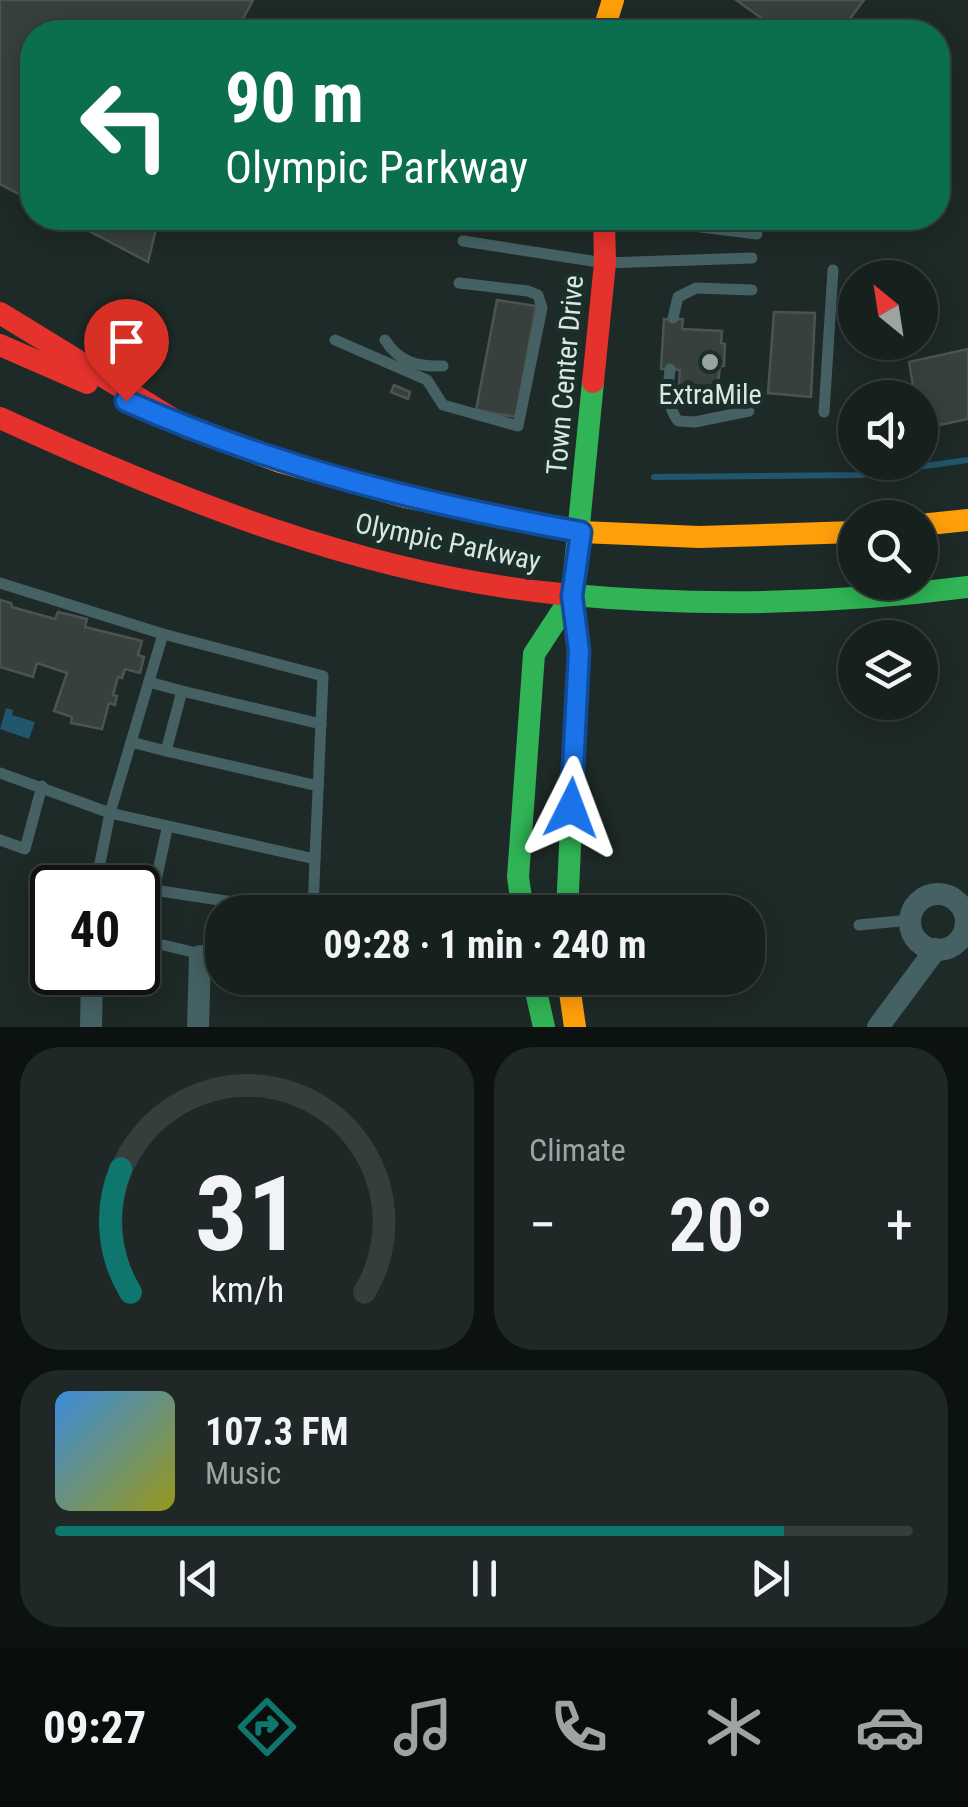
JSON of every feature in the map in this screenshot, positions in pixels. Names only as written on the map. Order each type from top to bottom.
[{"type":"main road","name":"Town Center Drive","points":[[567,895],[579,651],[572,596],[605,263],[604,230]]},
{"type":"main road","points":[[0,313],[189,429]]},
{"type":"main road","name":"Olympic Parkway","points":[[0,344],[189,429],[280,462],[406,497],[581,532],[699,537],[838,533]]},
{"type":"main road","name":"Olympic Parkway","points":[[0,418],[194,502],[312,543],[392,564],[572,596],[704,603],[785,602],[877,598],[968,587]]},
{"type":"main road","points":[[938,523],[968,520]]},
{"type":"main road","name":"Town Center Drive","points":[[521,895],[518,877],[534,654],[572,596]]},
{"type":"main road","points":[[537,995],[544,1027]]},
{"type":"main road","points":[[570,995],[575,1027]]},
{"type":"street","points":[[931,894],[964,895],[966,919],[961,937],[945,949],[919,943],[910,920],[916,903],[931,894]]},
{"type":"street","points":[[878,1027],[936,950]]},
{"type":"street","points":[[198,1027],[205,990]]},
{"type":"street","points":[[91,1027],[92,995]]},
{"type":"lane","points":[[724,230],[756,234]]},
{"type":"lane","points":[[462,241],[605,263],[752,258]]},
{"type":"lane","points":[[824,412],[832,270]]},
{"type":"lane","points":[[335,340],[427,380],[443,406],[518,426],[542,308],[538,295],[459,283]]},
{"type":"lane","points":[[673,318],[678,297],[696,288],[752,290]]},
{"type":"lane","points":[[384,340],[395,356],[422,366],[443,366]]},
{"type":"lane","points":[[670,369],[668,392],[678,421],[695,422],[749,411]]},
{"type":"lane","points":[[0,583],[163,634],[323,676],[314,895]]},
{"type":"lane","points":[[98,865],[163,634]]},
{"type":"lane","points":[[149,682],[321,724]]},
{"type":"lane","points":[[166,751],[182,692]]},
{"type":"lane","points":[[131,742],[318,786]]},
{"type":"lane","points":[[0,774],[110,813],[315,859]]},
{"type":"lane","points":[[0,840],[24,848],[42,786]]},
{"type":"lane","points":[[168,828],[154,890],[205,898]]},
{"type":"lane","points":[[859,925],[910,920]]},
{"type":"lane","points":[[160,944],[205,956]]},
{"type":"water","points":[[6,708],[13,710],[12,715],[35,722],[29,739],[0,729]]},
{"type":"building","points":[[0,0],[253,0],[242,20],[20,20],[20,195],[0,184]]},
{"type":"building","points":[[736,0],[864,0],[849,20],[764,20]]},
{"type":"building","points":[[87,230],[156,230],[148,262]]},
{"type":"building","points":[[497,300],[536,306],[516,417],[476,410]]},
{"type":"building","points":[[774,312],[815,313],[811,397],[768,393]]},
{"type":"building","points":[[664,319],[683,319],[682,329],[722,331],[724,366],[720,366],[716,398],[678,397],[680,370],[661,369]]},
{"type":"building","points":[[968,349],[968,419],[938,425],[938,380],[912,380],[909,362],[938,360],[938,356]]},
{"type":"building","points":[[394,385],[410,392],[408,399],[391,392]]},
{"type":"building","points":[[0,600],[55,619],[58,612],[87,619],[85,627],[142,641],[138,655],[144,657],[140,673],[125,669],[122,678],[118,677],[113,695],[117,696],[115,705],[109,703],[102,729],[71,723],[72,717],[54,711],[67,673],[37,663],[33,677],[0,667]]},
{"type":"waterway","points":[[654,477],[860,475],[968,460]]},
{"type":"traffic: fast","points":[[568,895],[579,651],[572,596],[593,382]]},
{"type":"traffic: fast","points":[[561,594],[765,602],[866,598],[968,587]]},
{"type":"traffic: fast","points":[[521,895],[518,877],[534,654],[572,596]]},
{"type":"traffic: fast","points":[[537,995],[544,1027]]},
{"type":"traffic: slow","points":[[607,20],[613,0]]},
{"type":"traffic: slow","points":[[164,418],[280,462],[405,497],[581,532],[699,537],[838,533]]},
{"type":"traffic: slow","points":[[938,523],[968,520]]},
{"type":"traffic: slow","points":[[570,995],[575,1027]]},
{"type":"traffic: jam","points":[[593,382],[605,263],[604,230]]},
{"type":"traffic: jam","points":[[0,313],[189,429]]},
{"type":"traffic: jam","points":[[0,345],[87,383]]},
{"type":"traffic: jam","points":[[0,418],[204,505],[344,552],[415,570],[561,594]]},
{"type":"place","name":"ExtraMile","points":[[710,362]]},
{"type":"route","points":[[126,401],[280,462],[406,497],[581,532],[572,596],[579,651],[571,808]]}]
